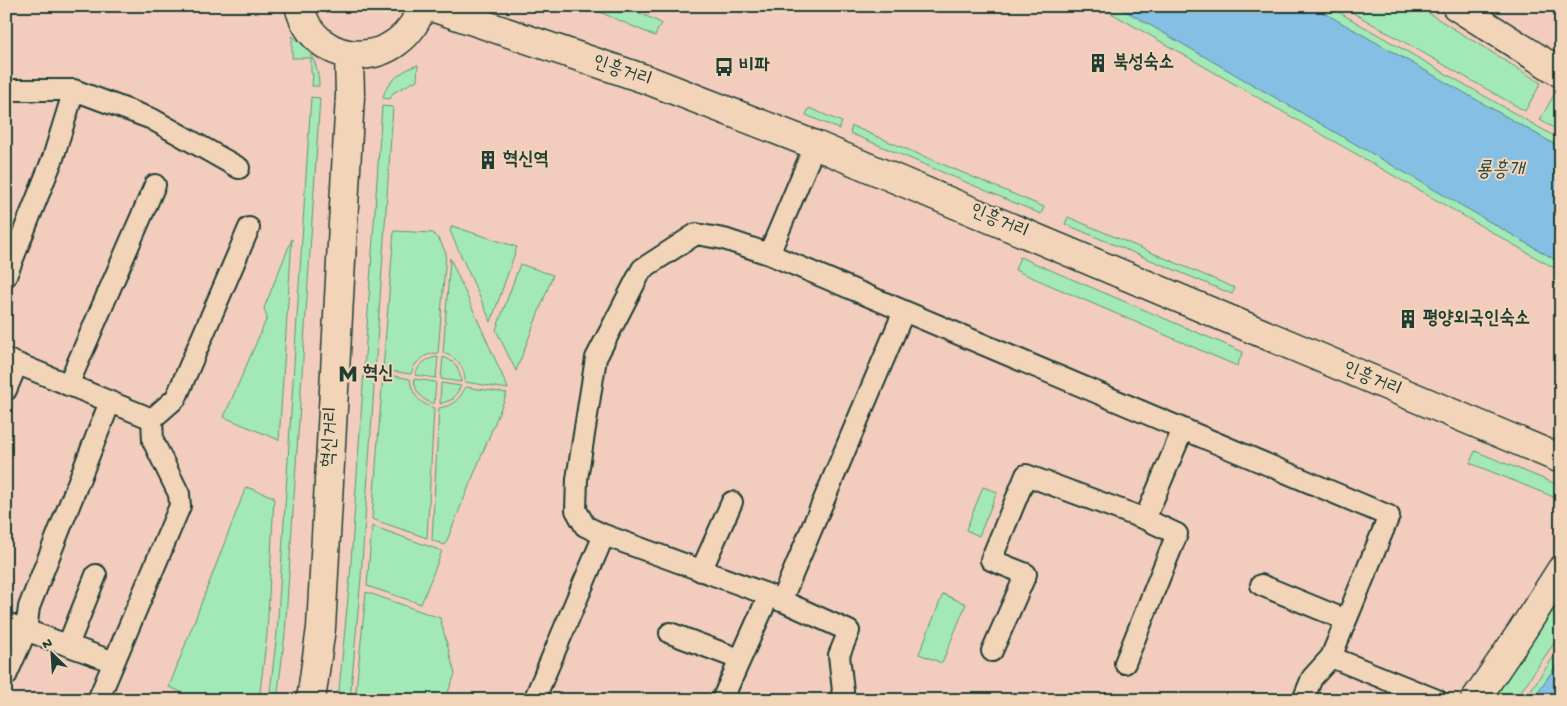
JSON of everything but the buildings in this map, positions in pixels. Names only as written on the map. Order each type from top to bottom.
[{"type":"main road","points":[[299,6],[305,24],[328,47],[349,54],[368,55],[389,48],[407,35],[419,16],[422,6]]},
{"type":"main road","name":"인흥거리","points":[[428,6],[648,80],[815,145],[1561,459]]},
{"type":"main road","points":[[1456,6],[1561,73]]},
{"type":"main road","name":"혁신거리","points":[[311,700],[321,628],[350,96],[349,54]]},
{"type":"main road","points":[[1474,700],[1520,634],[1561,570]]},
{"type":"street","points":[[6,90],[74,90],[152,119],[239,168]]},
{"type":"street","points":[[6,276],[53,158],[74,90]]},
{"type":"street","points":[[769,254],[815,145]]},
{"type":"street","points":[[68,385],[155,185]]},
{"type":"street","points":[[152,419],[176,398],[249,228]]},
{"type":"street","points":[[840,700],[843,691],[839,655],[849,631],[775,598],[604,535],[585,526],[576,510],[577,480],[596,358],[642,269],[696,234],[724,238],[769,254],[1389,516],[1330,657],[1312,678],[1303,700]]},
{"type":"street","points":[[722,700],[739,659],[775,598],[904,311]]},
{"type":"street","points":[[6,390],[12,361],[152,419]]},
{"type":"street","points":[[6,676],[26,630],[29,607],[110,402]]},
{"type":"street","points":[[103,698],[114,662],[180,506],[179,494],[153,441],[152,419]]},
{"type":"street","points":[[1145,520],[1183,429]]},
{"type":"street","points":[[992,652],[1026,574],[991,560],[1026,475],[1177,534],[1124,663]]},
{"type":"street","points":[[701,571],[732,502]]},
{"type":"street","points":[[534,700],[604,535]]},
{"type":"street","points":[[68,645],[96,575]]},
{"type":"street","points":[[1261,585],[1346,620]]},
{"type":"street","points":[[6,623],[114,662]]},
{"type":"street","points":[[670,633],[739,659]]},
{"type":"street","points":[[1330,657],[1437,700]]},
{"type":"green space","points":[[586,6],[625,6],[661,23],[655,36]]},
{"type":"green space","points":[[1099,6],[1117,6],[1561,263],[1561,272]]},
{"type":"green space","points":[[1312,6],[1328,6],[1561,140],[1561,148]]},
{"type":"green space","points":[[1341,6],[1417,6],[1541,83],[1525,111]]},
{"type":"green space","points":[[292,36],[304,46],[312,58],[319,78],[319,86],[312,86],[311,58],[292,58]]},
{"type":"green space","points":[[418,65],[417,80],[393,93],[390,99],[383,98],[387,87],[396,77]]},
{"type":"green space","points":[[1556,91],[1561,94],[1561,132],[1540,120]]},
{"type":"green space","points":[[311,97],[320,98],[285,634],[277,700],[269,700],[277,633]]},
{"type":"green space","points":[[382,106],[393,107],[361,578],[350,700],[338,700],[350,577]]},
{"type":"green space","points":[[809,108],[842,122],[839,129],[806,115]]},
{"type":"green space","points":[[852,126],[1044,207],[1041,214],[850,133]]},
{"type":"green space","points":[[1068,217],[1235,288],[1232,294],[1065,224]]},
{"type":"green space","points":[[452,226],[517,247],[491,322],[450,231]]},
{"type":"green space","points":[[394,231],[433,233],[440,241],[446,253],[438,353],[433,353],[421,359],[411,374],[383,370]]},
{"type":"green space","points":[[292,239],[279,440],[224,417],[267,318],[264,308]]},
{"type":"green space","points":[[1020,257],[1243,352],[1237,366],[1015,270]]},
{"type":"green space","points":[[450,258],[508,389],[465,382],[464,372],[457,360],[443,353]]},
{"type":"green space","points":[[520,264],[553,275],[516,371],[496,330]]},
{"type":"green space","points":[[438,357],[436,378],[415,375],[424,362]]},
{"type":"green space","points":[[443,357],[456,366],[461,382],[441,379]]},
{"type":"green space","points":[[383,374],[410,379],[412,390],[417,398],[424,404],[434,408],[427,538],[372,519]]},
{"type":"green space","points":[[414,379],[436,382],[434,404],[420,395]]},
{"type":"green space","points":[[441,383],[461,386],[453,399],[440,404]]},
{"type":"green space","points":[[465,387],[507,393],[445,545],[432,540],[439,408],[448,406],[455,401]]},
{"type":"green space","points":[[1475,451],[1561,486],[1561,500],[1470,463]]},
{"type":"green space","points":[[246,487],[274,497],[267,634],[259,700],[201,700],[169,687]]},
{"type":"green space","points":[[983,487],[997,492],[979,536],[966,530]]},
{"type":"green space","points":[[372,526],[442,551],[421,604],[367,586]]},
{"type":"green space","points":[[366,592],[440,618],[455,674],[445,700],[355,700]]},
{"type":"green space","points":[[943,594],[966,604],[942,663],[919,654]]},
{"type":"green space","points":[[1561,601],[1561,633],[1515,700],[1487,700],[1551,607],[1555,609]]},
{"type":"green space","points":[[1561,646],[1561,659],[1532,700],[1524,700]]},
{"type":"water","name":"룡흥개","points":[[1117,6],[1312,6],[1561,148],[1561,263]]},
{"type":"water","points":[[1561,659],[1561,700],[1532,700]]},
{"type":"place","name":"북성숙소","points":[[1098,63]]},
{"type":"place","name":"비파","points":[[724,67]]},
{"type":"place","name":"혁신역","points":[[488,160]]},
{"type":"place","name":"평양외국인숙소","points":[[1408,319]]},
{"type":"place","name":"혁신","points":[[348,374]]}]
